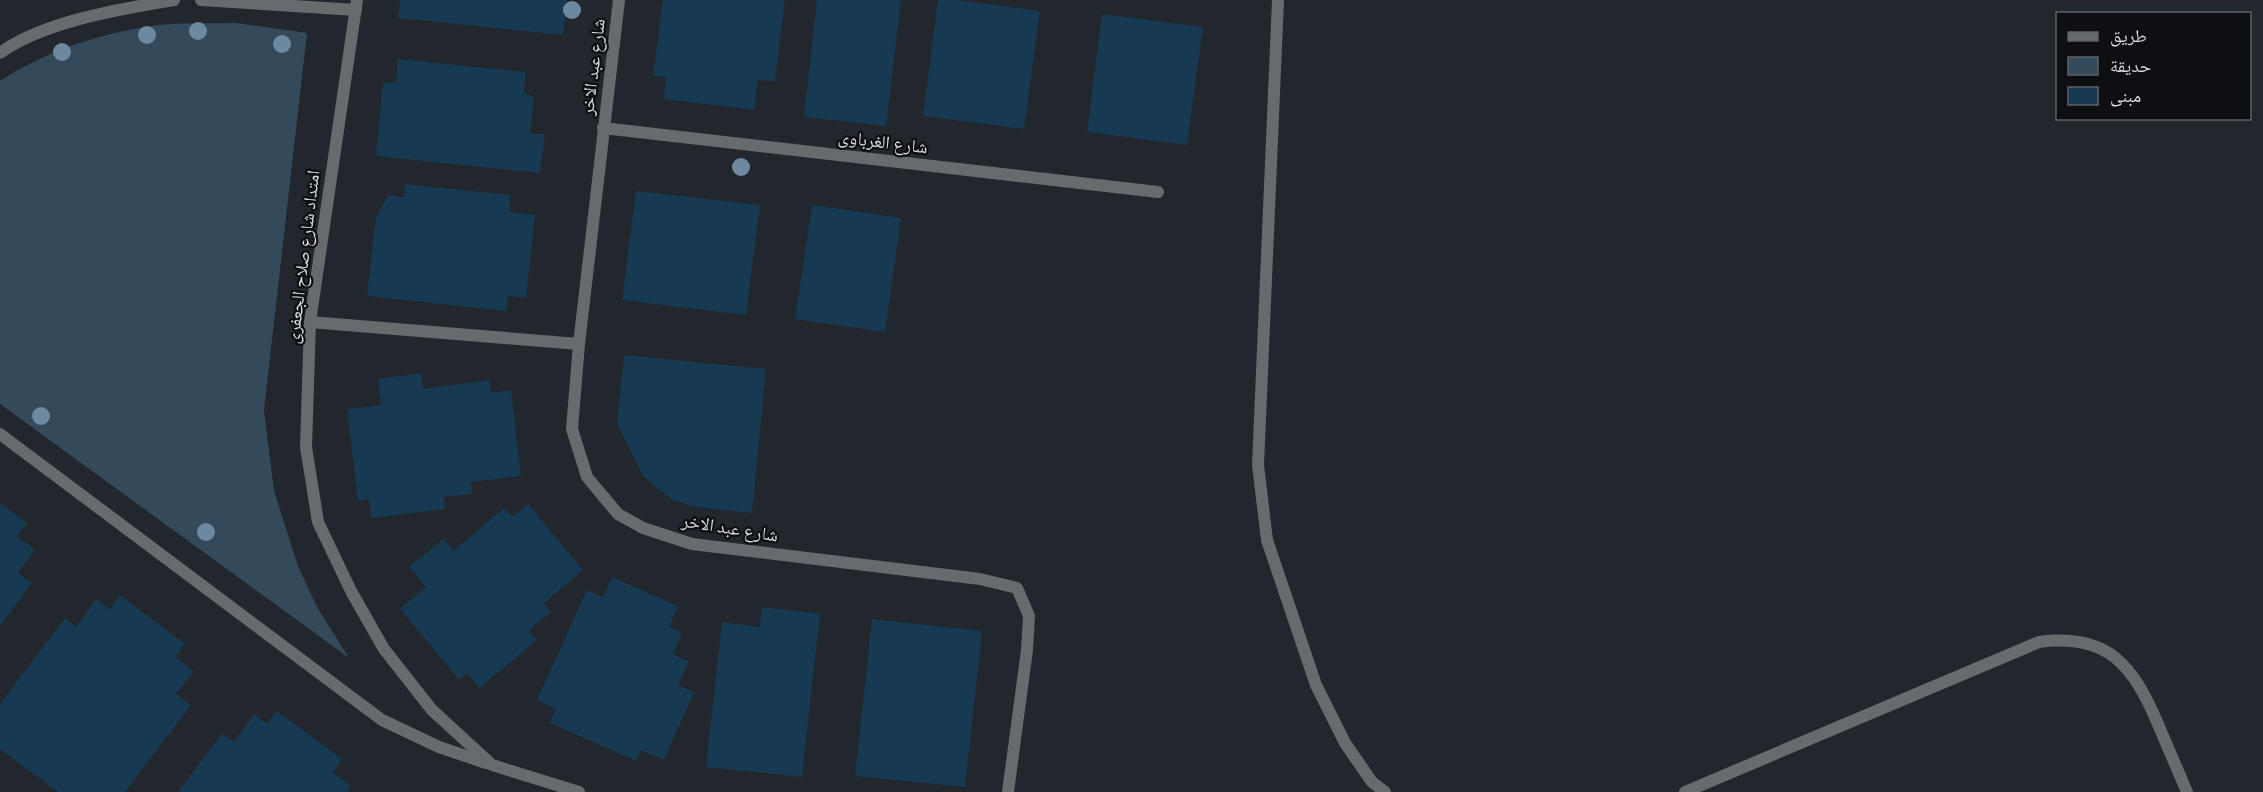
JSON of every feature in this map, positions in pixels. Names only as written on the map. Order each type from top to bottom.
[{"type":"street","points":[[0,53],[15,42],[70,22],[129,7],[174,0]]},
{"type":"street","points":[[201,0],[357,5]]},
{"type":"street","name":"شارع عبد الاخر","points":[[619,0],[579,344],[572,429],[587,477],[618,514],[643,528],[692,544],[980,579],[1017,588],[1029,616],[1027,650],[1008,792]]},
{"type":"street","points":[[1278,0],[1258,465],[1267,540],[1316,685],[1345,743],[1372,782],[1385,792]]},
{"type":"street","name":"امتداد شارع صلاح الجعفرى","points":[[357,5],[310,322],[306,447],[318,522],[351,591],[384,649],[432,710],[492,765],[579,792]]},
{"type":"street","name":"شارع الغرباوى","points":[[603,128],[1158,192]]},
{"type":"street","points":[[310,322],[579,344]]},
{"type":"street","points":[[0,434],[382,720],[439,747],[492,765]]},
{"type":"street","points":[[1685,792],[2039,642],[2057,640],[2074,640],[2100,649],[2123,664],[2135,677],[2145,693],[2187,792]]},
{"type":"green space","points":[[236,23],[307,33],[264,410],[274,491],[298,566],[317,607],[349,658],[0,404],[0,81],[36,61],[73,45],[132,29],[162,25]]},
{"type":"building","points":[[400,0],[567,0],[563,35],[398,18]]},
{"type":"building","points":[[663,0],[785,0],[775,81],[758,80],[754,110],[664,99],[666,77],[653,76]]},
{"type":"building","points":[[817,0],[901,0],[886,126],[804,117]]},
{"type":"building","points":[[938,0],[956,0],[1040,11],[1024,129],[923,116]]},
{"type":"building","points":[[1102,14],[1203,27],[1187,145],[1087,132]]},
{"type":"building","points":[[398,59],[526,72],[524,92],[534,97],[530,133],[545,134],[540,173],[376,156],[383,82],[396,83]]},
{"type":"building","points":[[405,184],[511,195],[509,212],[535,215],[526,298],[508,296],[506,311],[367,296],[376,217],[388,195],[404,197]]},
{"type":"building","points":[[636,191],[760,205],[746,315],[622,300]]},
{"type":"building","points":[[812,205],[901,218],[885,332],[795,319]]},
{"type":"building","points":[[624,355],[766,369],[752,513],[696,507],[672,500],[643,476],[617,424]]},
{"type":"building","points":[[421,373],[423,389],[489,380],[491,393],[511,390],[521,476],[471,482],[472,494],[444,497],[445,509],[371,518],[369,499],[358,501],[347,409],[381,405],[378,379]]},
{"type":"building","points":[[0,503],[27,523],[17,536],[35,550],[18,573],[32,583],[0,626]]},
{"type":"building","points":[[528,504],[583,570],[544,603],[551,612],[529,630],[537,640],[480,688],[467,673],[459,680],[400,609],[426,587],[409,567],[443,539],[453,551],[504,508],[512,517]]},
{"type":"building","points":[[612,577],[678,606],[669,627],[682,633],[673,654],[689,662],[678,685],[694,692],[664,760],[641,750],[636,761],[550,723],[556,709],[537,700],[587,590],[603,597]]},
{"type":"building","points":[[120,595],[185,644],[175,657],[194,671],[176,694],[191,705],[125,792],[58,792],[0,749],[0,704],[65,618],[76,627],[96,599],[110,609]]},
{"type":"building","points":[[762,607],[820,614],[802,777],[706,767],[722,622],[760,627]]},
{"type":"building","points":[[872,619],[982,631],[965,787],[855,776]]},
{"type":"building","points":[[277,711],[342,759],[333,772],[351,786],[347,792],[178,792],[222,733],[234,742],[254,714],[267,724]]}]
